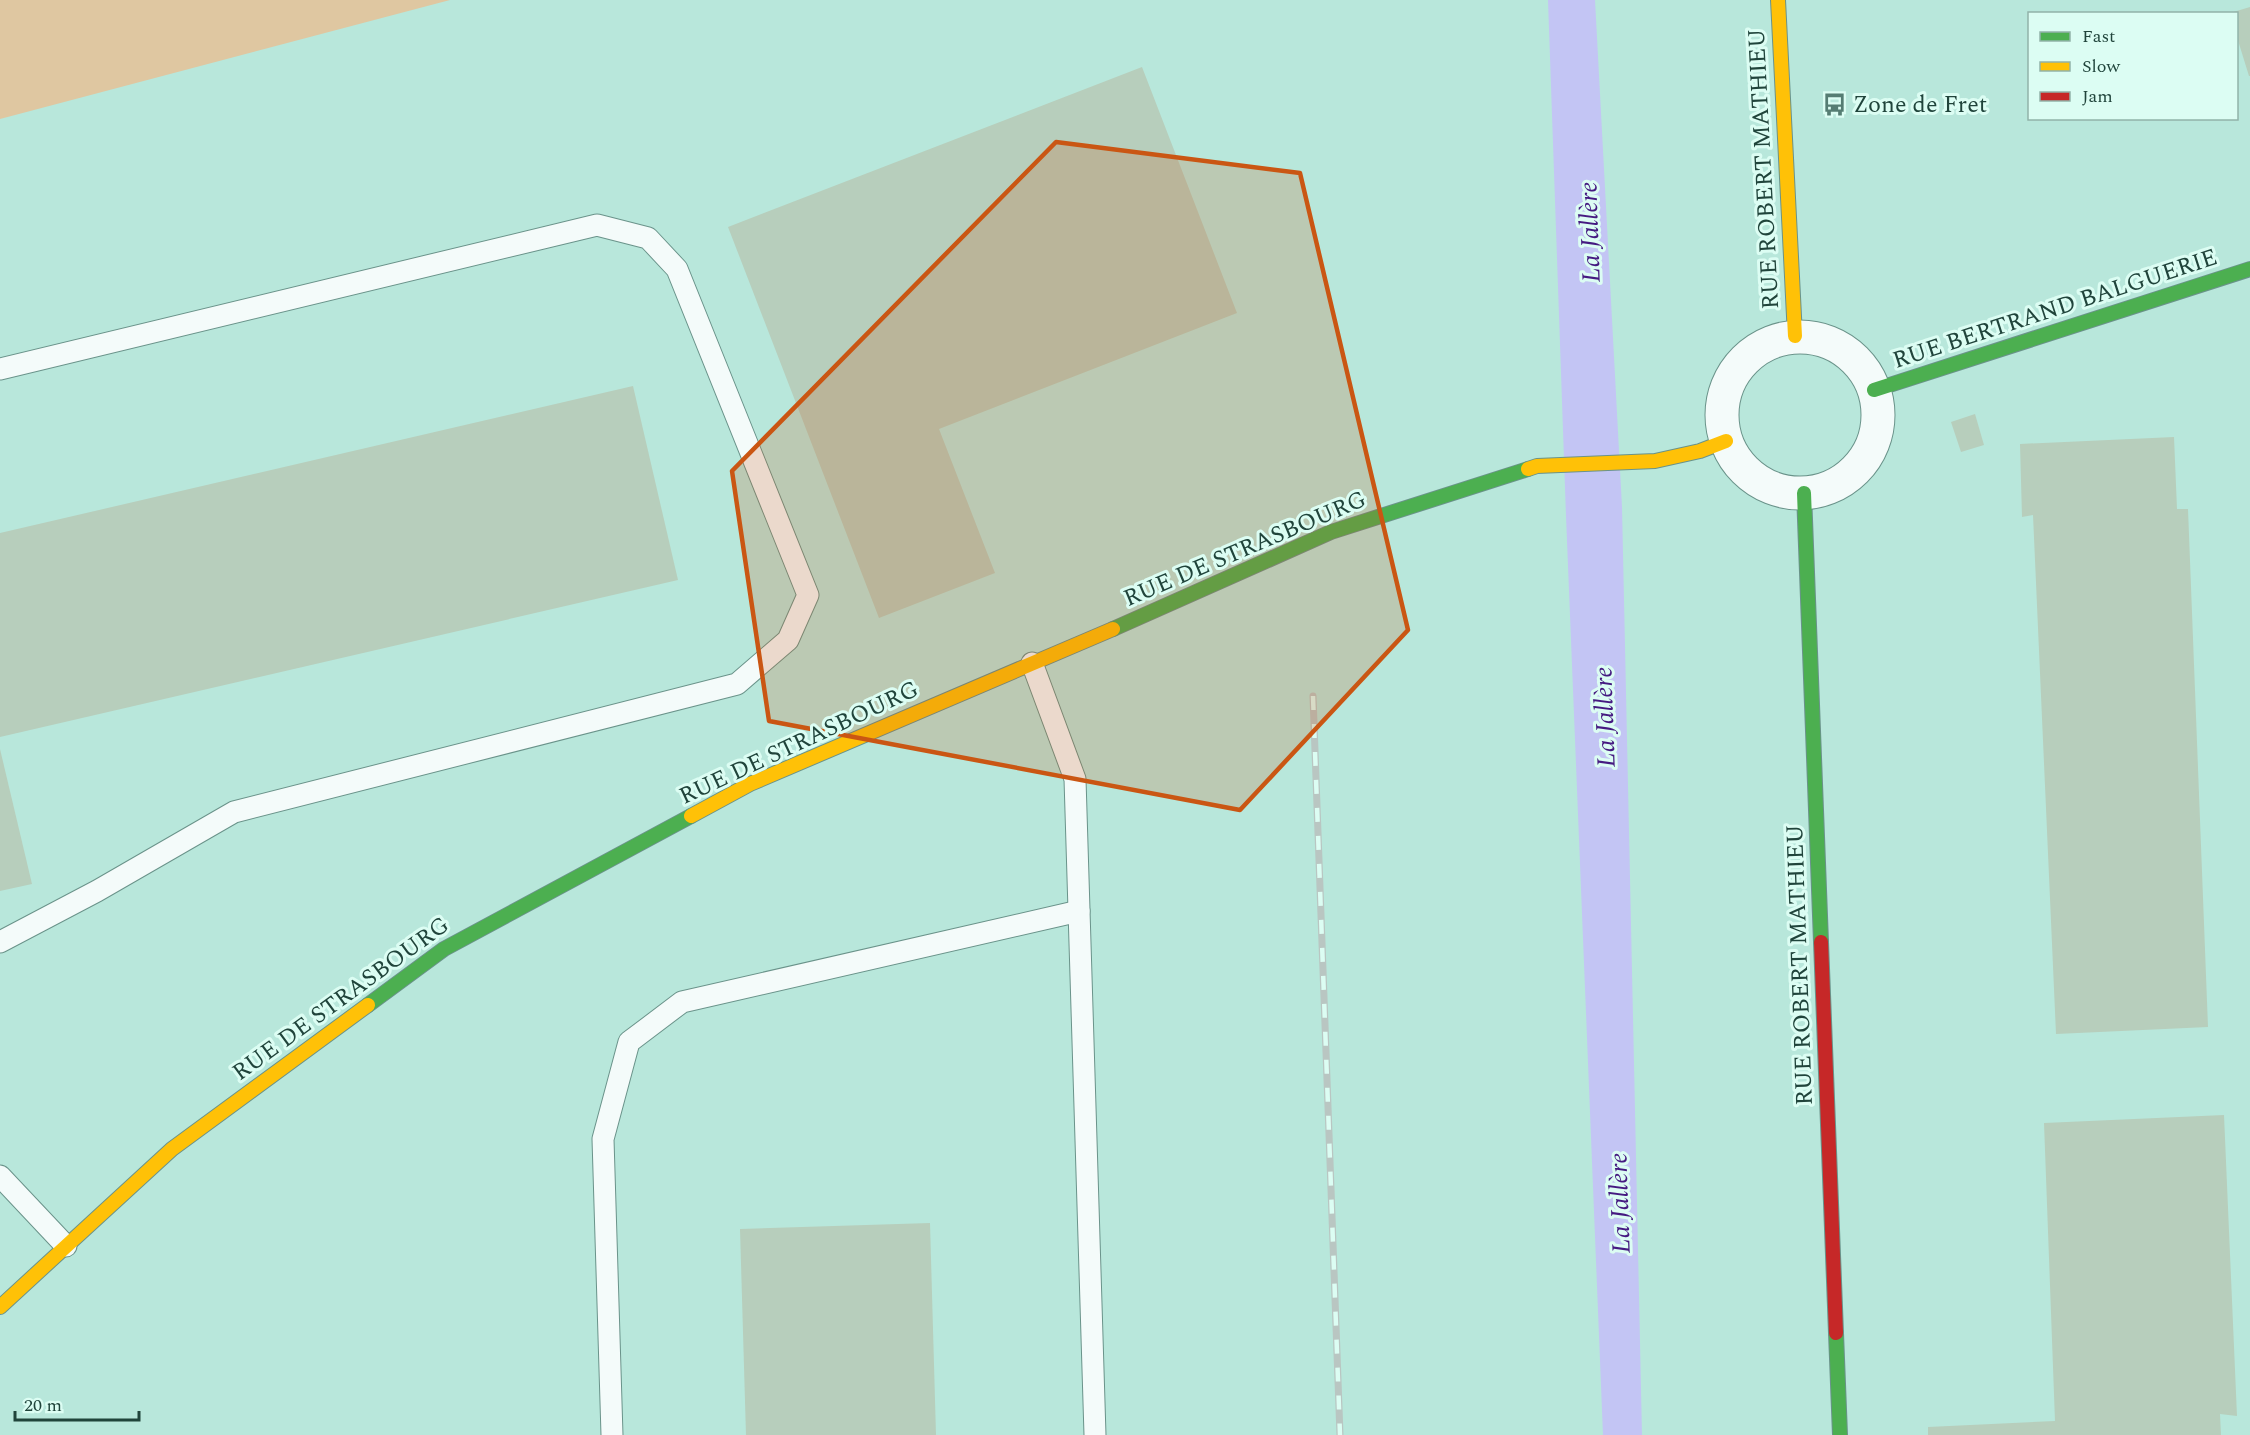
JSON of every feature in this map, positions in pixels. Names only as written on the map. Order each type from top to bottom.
[{"type":"street","name":"RUE ROBERT MATHIEU","points":[[1778,0],[1795,336]]},
{"type":"street","name":"RUE BERTRAND BALGUERIE","points":[[1874,390],[2250,269]]},
{"type":"street","points":[[1795,336],[1821,339],[1844,350],[1863,368],[1874,390],[1878,414],[1875,438],[1865,460],[1848,477],[1827,489],[1804,493],[1779,491],[1756,480],[1738,463],[1726,441],[1722,417],[1725,393],[1735,371],[1751,354],[1772,341],[1795,336]]},
{"type":"street","name":"RUE DE STRASBOURG","points":[[0,1307],[172,1149],[444,949],[750,784],[1193,595],[1332,532],[1537,466],[1655,461],[1700,451],[1726,441]]},
{"type":"street","name":"RUE ROBERT MATHIEU","points":[[1804,493],[1840,1435]]},
{"type":"lane","points":[[0,369],[597,225],[648,238],[677,269],[808,596],[788,640],[737,684],[234,813],[97,891],[0,942]]},
{"type":"lane","points":[[1032,663],[1075,779],[1095,1435]]},
{"type":"lane","points":[[612,1435],[603,1139],[629,1042],[682,1002],[1079,911]]},
{"type":"lane","points":[[0,1176],[66,1246]]},
{"type":"highlighted area","points":[[1056,142],[1300,173],[1408,630],[1240,810],[769,721],[732,471]]},
{"type":"shaded area","points":[[0,0],[450,0],[0,119]]},
{"type":"water","name":"La Jallère","points":[[1548,0],[1595,0],[1622,507],[1642,1435],[1603,1435]]},
{"type":"building","points":[[2250,7],[2250,76],[2238,40],[2238,12],[2233,12]]},
{"type":"building","points":[[1142,67],[1237,313],[939,429],[995,573],[879,618],[728,227]]},
{"type":"building","points":[[633,386],[678,580],[0,737],[0,533]]},
{"type":"building","points":[[1975,414],[1984,445],[1961,452],[1951,422]]},
{"type":"building","points":[[2174,437],[2177,509],[2188,509],[2208,1027],[2056,1034],[2033,515],[2022,517],[2020,444]]},
{"type":"building","points":[[0,749],[32,884],[0,891]]},
{"type":"building","points":[[2224,1115],[2237,1416],[2220,1414],[2221,1435],[1928,1435],[1928,1427],[2055,1421],[2044,1123]]},
{"type":"building","points":[[930,1223],[936,1435],[746,1435],[740,1229]]},
{"type":"railway","points":[[1313,696],[1340,1435]]},
{"type":"traffic: fast","points":[[1874,390],[2250,269]]},
{"type":"traffic: fast","points":[[1113,629],[1331,532],[1528,469]]},
{"type":"traffic: fast","points":[[1804,493],[1821,942]]},
{"type":"traffic: fast","points":[[368,1005],[444,949],[691,816]]},
{"type":"traffic: fast","points":[[1836,1333],[1840,1435]]},
{"type":"traffic: slow","points":[[1778,0],[1795,336]]},
{"type":"traffic: slow","points":[[1528,469],[1537,466],[1655,461],[1700,451],[1726,441]]},
{"type":"traffic: slow","points":[[691,816],[750,784],[1113,629]]},
{"type":"traffic: slow","points":[[0,1307],[172,1149],[368,1005]]},
{"type":"traffic: jam","points":[[1821,942],[1836,1333]]},
{"type":"place","name":"Zone de Fret","points":[[1835,105]]}]
